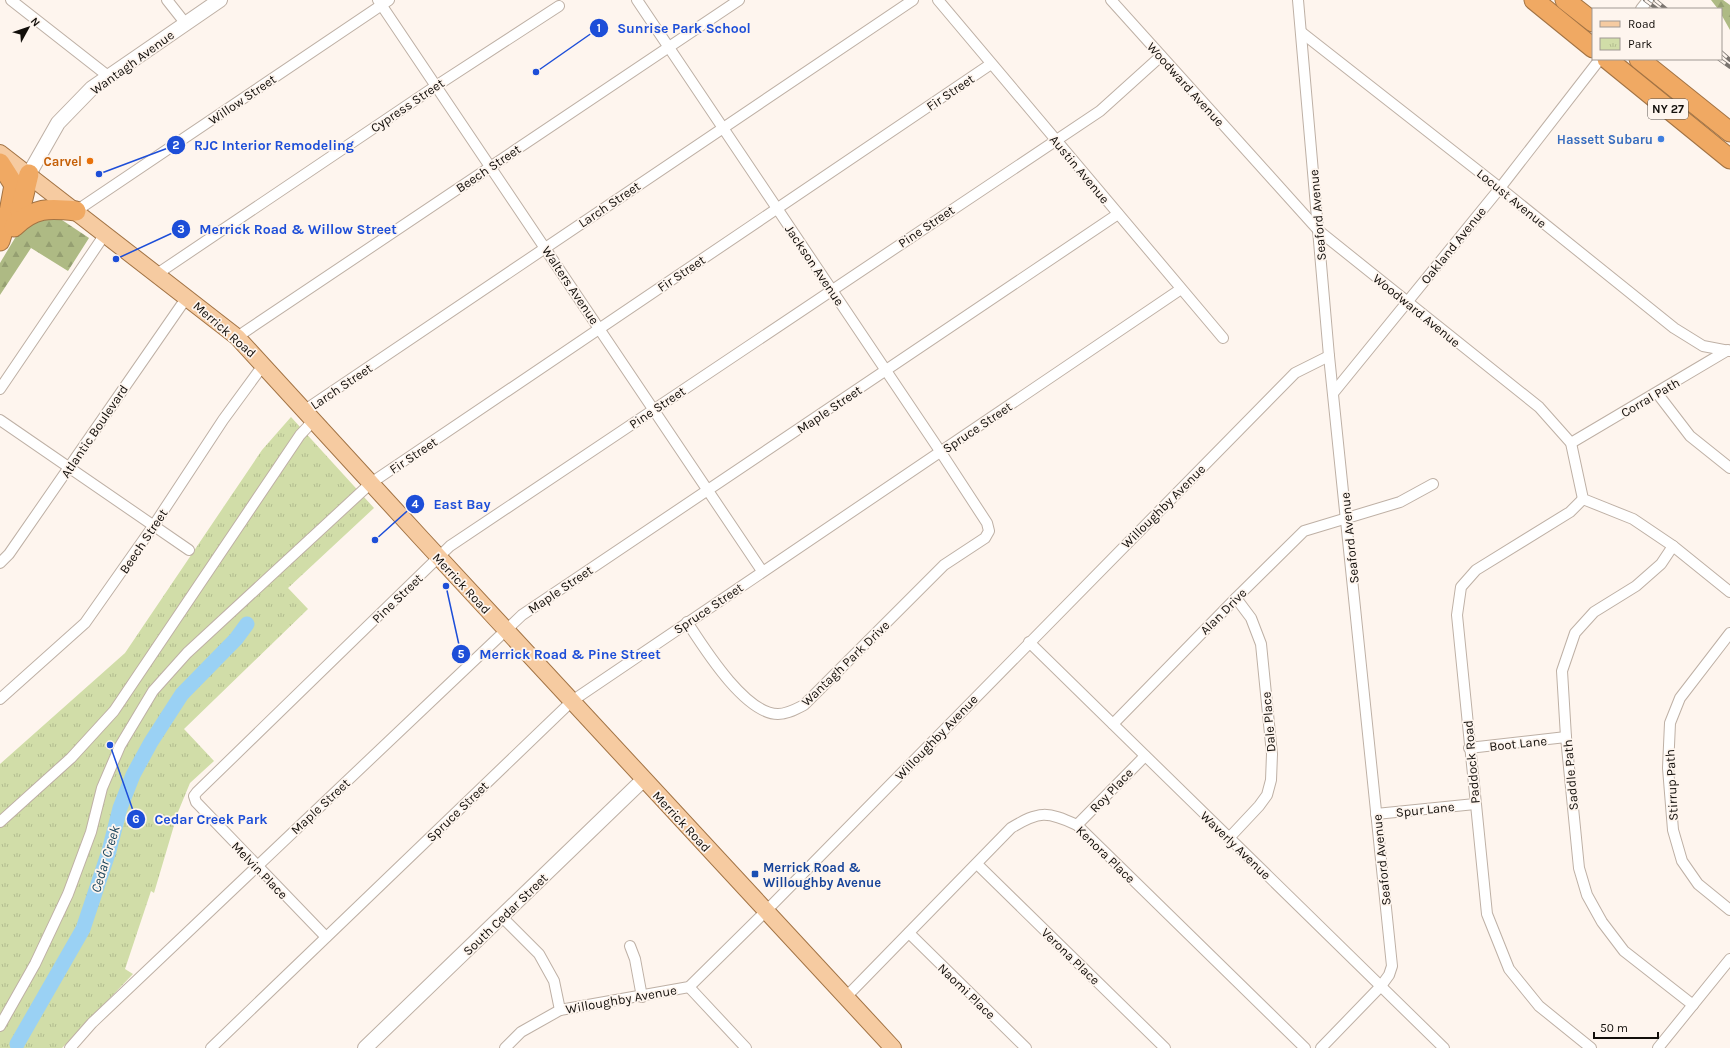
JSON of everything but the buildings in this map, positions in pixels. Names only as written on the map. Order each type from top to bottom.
[{"type":"highway","points":[[1534,0],[1592,47]]},
{"type":"highway","points":[[1565,0],[1592,21]]},
{"type":"highway","name":"NY 27","points":[[1608,60],[1730,159]]},
{"type":"highway","name":"NY 27","points":[[1640,60],[1730,132]]},
{"type":"highway","points":[[0,163],[14,185],[3,239]]},
{"type":"highway","points":[[3,239],[23,206],[29,174]]},
{"type":"highway","points":[[3,239],[23,218],[38,211],[54,209],[76,211]]},
{"type":"main road","name":"Merrick Road","points":[[0,153],[237,337],[264,364],[507,631],[893,1048]]},
{"type":"street","points":[[11,0],[108,76]]},
{"type":"street","points":[[167,0],[186,24]]},
{"type":"street","name":"Wantagh Avenue","points":[[29,174],[58,123],[92,88],[220,0]]},
{"type":"street","name":"Jackson Avenue","points":[[637,0],[940,451],[987,523],[989,531]]},
{"type":"street","name":"Beech Street","points":[[237,337],[739,0]]},
{"type":"street","name":"Larch Street","points":[[0,822],[71,758],[114,711],[300,435],[310,415],[545,247],[913,0]]},
{"type":"street","name":"Austin Avenue","points":[[938,0],[1223,338]]},
{"type":"street","name":"Woodward Avenue","points":[[1111,0],[1319,231],[1407,303],[1539,407],[1571,443],[1583,499]]},
{"type":"street","name":"Seaford Avenue","points":[[1298,0],[1329,356],[1347,517],[1392,966],[1389,976],[1381,986],[1321,1048]]},
{"type":"street","points":[[1642,8],[1648,0]]},
{"type":"street","name":"Walters Avenue","points":[[383,2],[436,86],[762,571]]},
{"type":"street","name":"Willow Street","points":[[76,211],[383,2]]},
{"type":"street","name":"Cypress Street","points":[[157,274],[436,86],[559,6]]},
{"type":"street","name":"Locust Avenue","points":[[1301,32],[1500,188],[1674,328],[1702,346],[1729,351]]},
{"type":"street","name":"Pine Street","points":[[196,802],[194,796],[197,792],[454,543],[1100,111],[1161,56]]},
{"type":"street","name":"Oakland Avenue","points":[[1334,392],[1500,188],[1599,60]]},
{"type":"street","name":"Fir Street","points":[[0,1026],[35,964],[65,901],[91,832],[102,788],[120,746],[142,707],[166,676],[187,653],[371,483],[991,64]]},
{"type":"street","name":"Maple Street","points":[[70,1048],[92,1023],[507,631],[522,615],[1118,214]]},
{"type":"street","points":[[0,389],[105,234]]},
{"type":"street","name":"Spruce Street","points":[[211,1048],[572,700],[1181,289]]},
{"type":"street","name":"Atlantic Boulevard","points":[[0,563],[9,554],[186,297]]},
{"type":"street","name":"Corral Path","points":[[1571,443],[1729,351]]},
{"type":"street","name":"Willoughby Avenue","points":[[505,1048],[521,1032],[560,1010],[642,997],[689,987],[766,911],[1295,373],[1329,356]]},
{"type":"street","name":"Beech Street","points":[[0,699],[85,623],[154,525],[223,420],[264,364]]},
{"type":"street","points":[[1657,393],[1690,436],[1730,468]]},
{"type":"street","points":[[0,420],[189,550]]},
{"type":"street","name":"Alan Drive","points":[[1113,724],[1236,598],[1304,531],[1400,502],[1433,484]]},
{"type":"street","points":[[1583,499],[1633,519],[1673,546],[1730,592]]},
{"type":"street","name":"Paddock Road","points":[[1583,499],[1570,512],[1476,570],[1461,587],[1457,615],[1487,914],[1509,969],[1539,1006],[1590,1048]]},
{"type":"street","name":"Wantagh Park Drive","points":[[687,622],[715,664],[753,706],[767,712],[778,714],[791,712],[804,705],[944,565],[985,538],[989,531]]},
{"type":"street","name":"Saddle Path","points":[[1673,546],[1661,564],[1636,586],[1594,612],[1575,633],[1562,671],[1566,737],[1579,868],[1587,895],[1602,922],[1624,951],[1693,1005]]},
{"type":"street","name":"Dale Place","points":[[1229,838],[1259,806],[1267,795],[1271,780],[1272,754],[1261,644],[1251,618],[1236,598]]},
{"type":"street","name":"Stirrup Path","points":[[1730,633],[1680,698],[1670,723],[1668,768],[1673,830],[1682,861],[1698,884],[1730,910]]},
{"type":"street","name":"Waverly Avenue","points":[[1029,642],[1444,1048]]},
{"type":"street","name":"Boot Lane","points":[[1470,748],[1566,737]]},
{"type":"street","name":"Roy Place","points":[[1077,825],[1144,756]]},
{"type":"street","name":"South Cedar Street","points":[[365,1048],[644,779]]},
{"type":"street","name":"Melvin Place","points":[[196,802],[326,937]]},
{"type":"street","name":"Spur Lane","points":[[1376,814],[1475,804]]},
{"type":"street","name":"Kenora Place","points":[[846,997],[1011,828],[1029,817],[1056,815],[1077,825],[1305,1048]]},
{"type":"street","name":"Verona Place","points":[[977,864],[1165,1048]]},
{"type":"street","points":[[502,917],[539,954],[554,981],[560,1010]]},
{"type":"street","name":"Naomi Place","points":[[909,933],[1026,1048]]},
{"type":"street","points":[[630,946],[635,959],[642,997]]},
{"type":"street","points":[[1658,1048],[1729,964]]},
{"type":"street","points":[[689,987],[746,1048]]},
{"type":"green space","points":[[1711,0],[1723,0],[1730,5],[1730,30],[1722,16],[1722,8],[1717,8]]},
{"type":"green space","points":[[56,216],[89,238],[68,271],[31,248],[0,295],[0,263],[24,223]]},
{"type":"green space","points":[[291,417],[374,508],[288,588],[308,609],[184,729],[214,761],[190,783],[178,812],[154,893],[151,891],[125,969],[133,974],[62,1048],[0,1048],[0,764],[125,653],[262,450]]},
{"type":"waterway","name":"Cedar Creek","points":[[17,1044],[83,929],[109,851],[120,808],[133,775],[151,742],[182,694],[236,639],[247,624]]},
{"type":"railway","points":[[1645,0],[1656,8]]},
{"type":"railway","points":[[1655,0],[1665,8]]},
{"type":"railway","points":[[1722,53],[1730,60]]},
{"type":"railway","points":[[1720,60],[1730,67]]},
{"type":"place","name":"Sunrise Park School","points":[[536,72]]},
{"type":"place","name":"Hassett Subaru","points":[[1661,139]]},
{"type":"place","name":"Carvel","points":[[90,161]]},
{"type":"place","name":"RJC Interior Remodeling","points":[[99,174]]},
{"type":"place","name":"Merrick Road & Willow Street","points":[[116,259]]},
{"type":"place","name":"East Bay","points":[[375,540]]},
{"type":"place","name":"Merrick Road & Pine Street","points":[[446,586]]},
{"type":"place","name":"Cedar Creek Park","points":[[110,745]]},
{"type":"place","name":"Merrick Road & Willoughby Avenue","points":[[755,874]]}]
